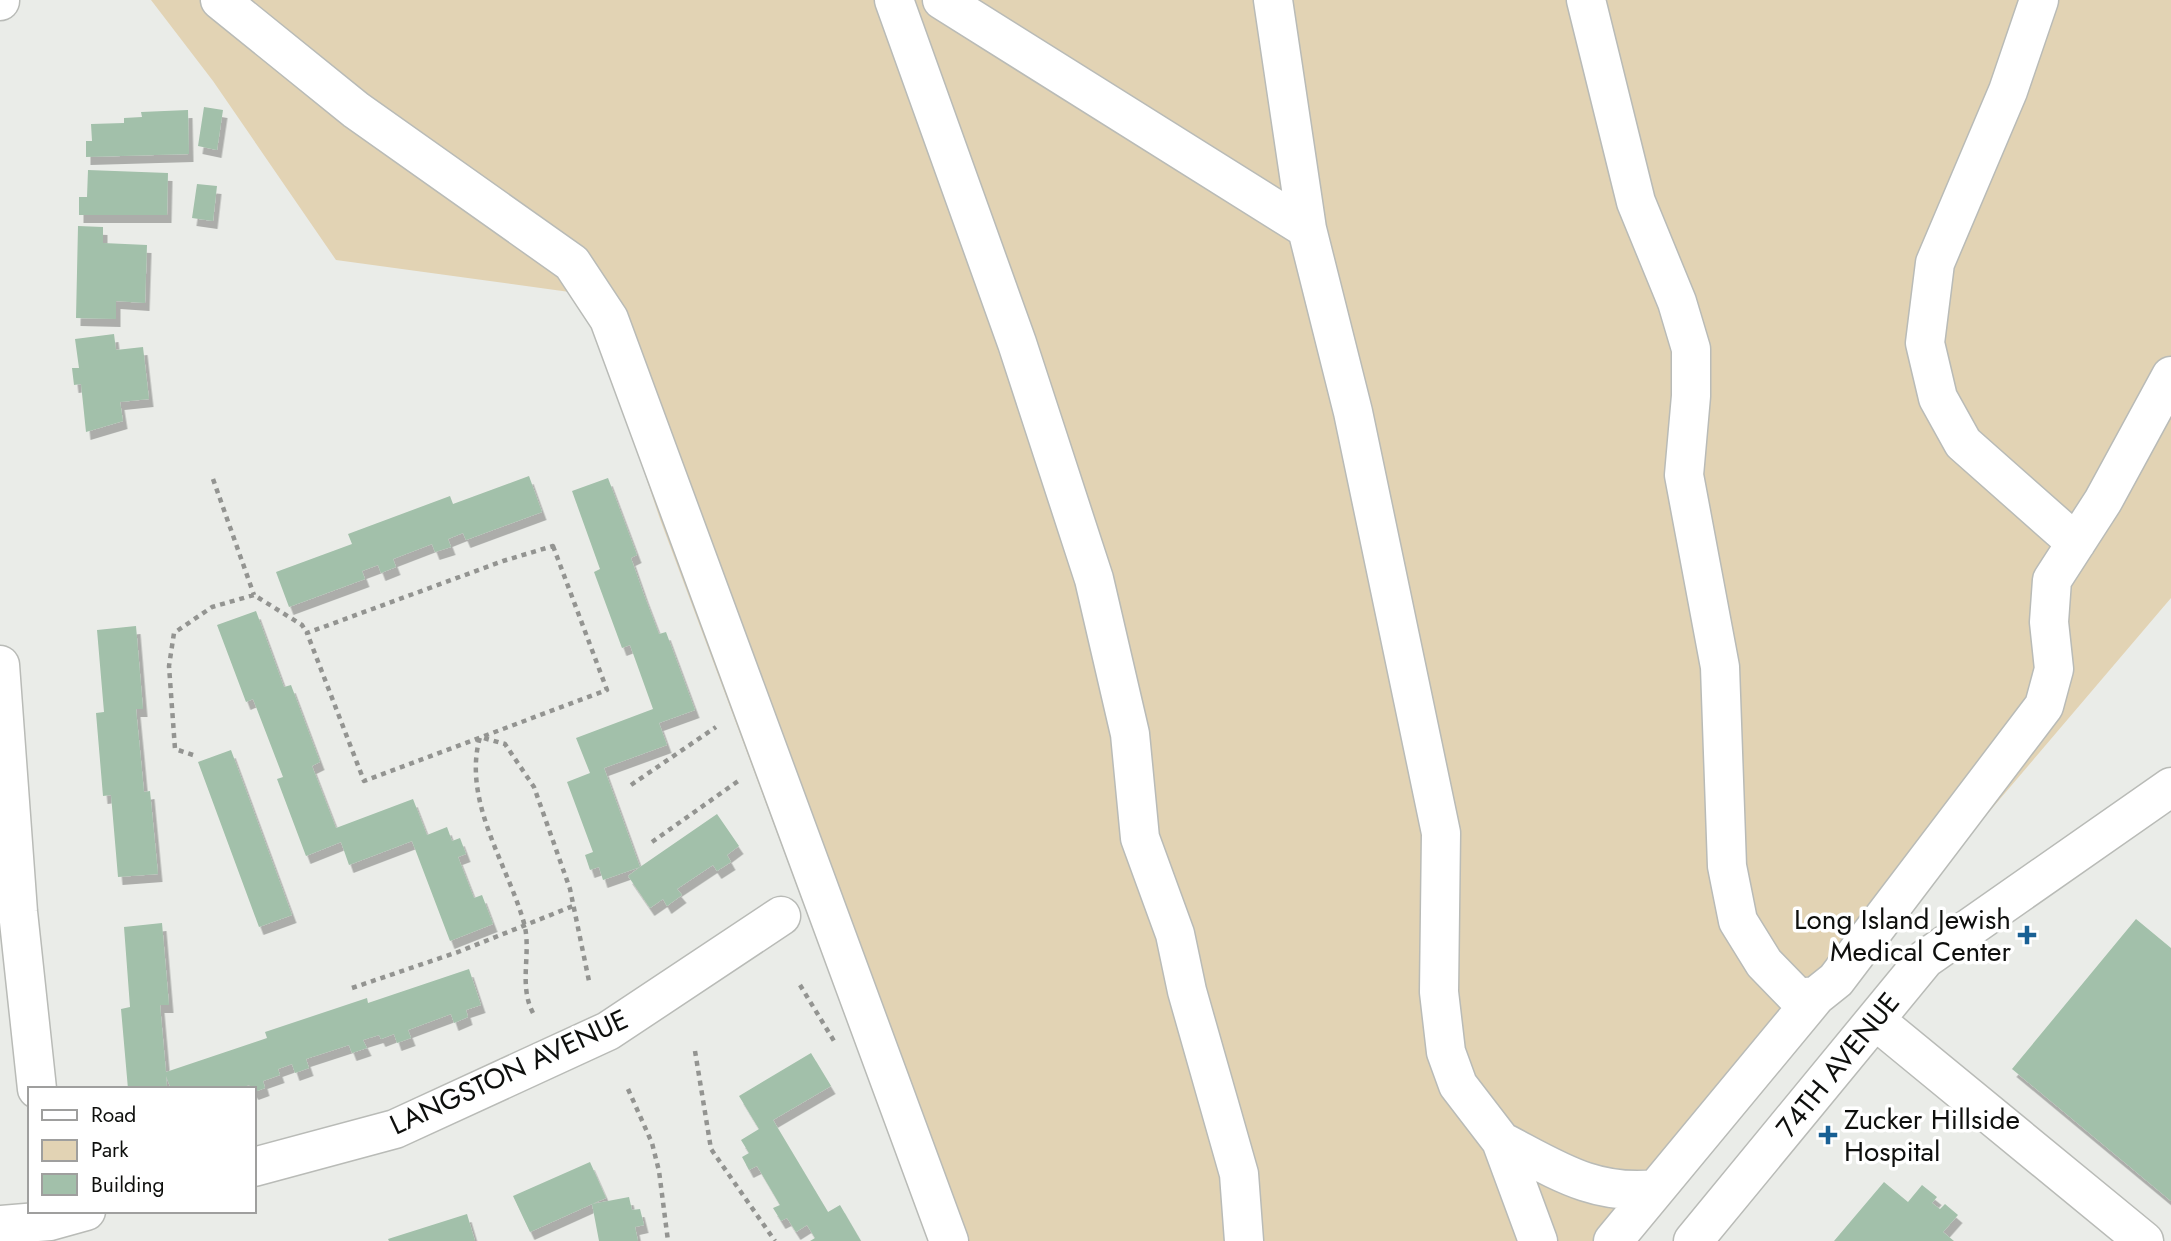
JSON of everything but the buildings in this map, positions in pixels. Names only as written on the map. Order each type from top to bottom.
[{"type":"street","points":[[220,0],[356,110],[572,262],[609,319],[949,1241]]},
{"type":"street","points":[[894,0],[1017,343],[1094,579],[1130,734],[1140,838],[1175,934],[1188,991],[1239,1174],[1244,1241]]},
{"type":"street","points":[[942,0],[1307,229]]},
{"type":"street","points":[[1273,0],[1307,229],[1353,412],[1441,832],[1439,992],[1446,1052],[1458,1085],[1501,1141],[1538,1241]]},
{"type":"street","points":[[1586,0],[1636,202],[1677,302],[1691,349],[1691,396],[1684,475],[1720,667],[1727,866],[1738,921],[1764,963],[1798,998],[1816,996]]},
{"type":"street","points":[[2039,0],[2008,91],[1935,262],[1925,343],[1938,398],[1963,443],[2076,543]]},
{"type":"street","points":[[1613,1241],[1816,996],[1836,980],[2044,706],[2054,669],[2049,622],[2052,580],[2103,501],[2171,376]]},
{"type":"street","points":[[0,665],[18,912],[37,1087]]},
{"type":"street","name":"74TH AVENUE","points":[[1693,1241],[1925,959],[2171,787]]},
{"type":"street","name":"LANGSTON AVENUE","points":[[256,1166],[395,1129],[608,1031],[781,916]]},
{"type":"street","points":[[1875,1020],[2144,1241]]},
{"type":"street","points":[[1501,1141],[1587,1184],[1625,1192],[1656,1189]]},
{"type":"street","points":[[0,1225],[59,1221]]},
{"type":"path","points":[[213,479],[254,595],[302,625],[307,633],[364,781],[607,690],[552,546],[503,561],[307,633]]},
{"type":"path","points":[[193,755],[175,750],[169,666],[174,633],[212,607],[254,595]]},
{"type":"path","points":[[631,786],[716,727]]},
{"type":"path","points":[[480,737],[505,744],[534,787],[573,906],[589,981]]},
{"type":"path","points":[[480,737],[475,755],[480,803],[525,926],[525,997],[533,1013]]},
{"type":"path","points":[[652,842],[741,779]]},
{"type":"path","points":[[352,988],[573,906]]},
{"type":"path","points":[[695,1051],[711,1149],[775,1241]]},
{"type":"path","points":[[628,1089],[652,1143],[659,1171],[668,1241]]},
{"type":"green space","points":[[151,0],[2171,0],[2171,598],[1805,1028],[1634,1241],[929,1241],[660,519],[584,294],[336,260],[213,81]]},
{"type":"place","name":"Long Island Jewish Medical Center","points":[[2027,935]]},
{"type":"place","name":"Zucker Hillside Hospital","points":[[1828,1135]]}]
